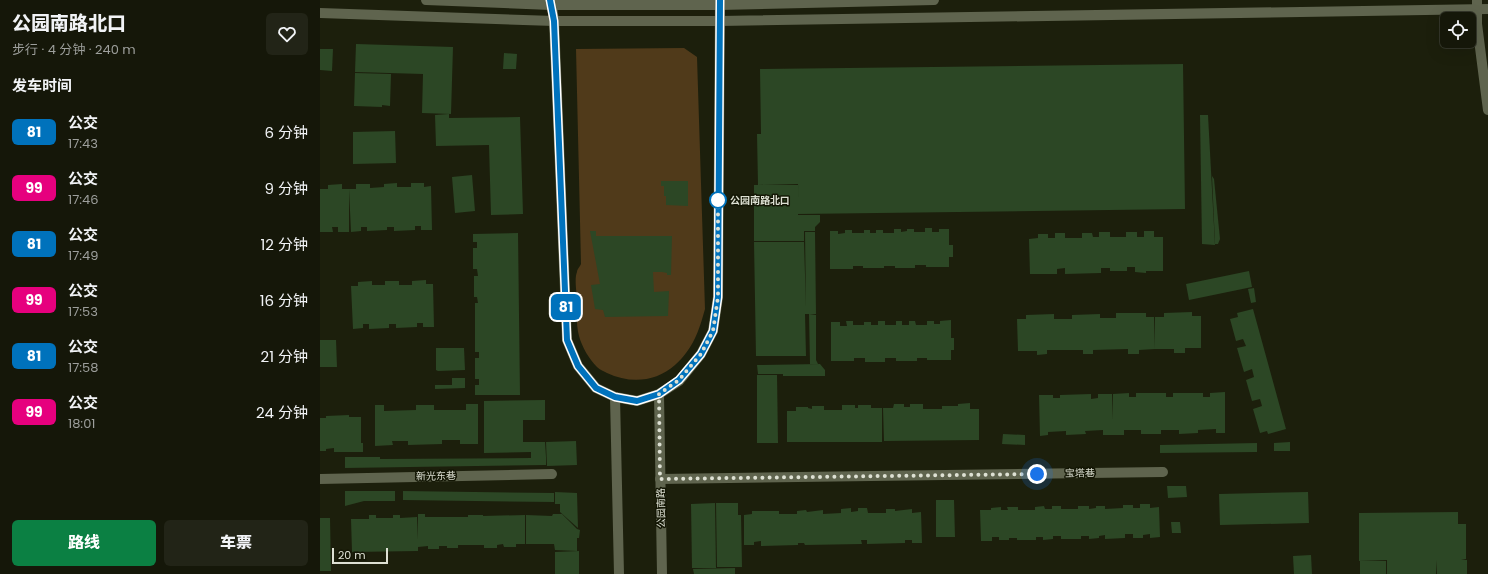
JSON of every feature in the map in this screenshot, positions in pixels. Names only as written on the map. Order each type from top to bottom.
[{"type":"street","points":[[426,0],[551,3],[934,0]]},
{"type":"street","points":[[551,3],[554,21],[567,340],[578,366],[596,388],[615,397],[637,401],[659,394],[679,380],[701,354],[713,331],[718,297],[720,2]]},
{"type":"street","points":[[1477,5],[1477,24],[1488,110]]},
{"type":"street","points":[[320,13],[554,21],[720,21],[1477,5],[1488,9]]},
{"type":"street","name":"公园南路","points":[[659,394],[662,574]]},
{"type":"street","points":[[615,397],[619,574]]},
{"type":"street","name":"宝塔巷","points":[[660,479],[1163,472]]},
{"type":"street","name":"新光东巷","points":[[320,479],[552,474]]},
{"type":"shaded area","points":[[684,48],[697,57],[705,309],[691,346],[675,365],[668,371],[651,378],[642,380],[625,379],[607,373],[599,369],[594,364],[582,344],[577,328],[576,275],[581,264],[576,49]]},
{"type":"building","points":[[356,44],[453,47],[451,114],[422,113],[423,74],[355,72]]},
{"type":"building","points":[[320,49],[333,49],[332,71],[320,70]]},
{"type":"building","points":[[504,53],[517,54],[516,69],[503,69]]},
{"type":"building","points":[[1183,64],[1185,209],[798,214],[820,215],[820,222],[815,227],[815,231],[804,231],[804,241],[754,241],[754,185],[758,185],[757,134],[761,134],[760,69]],"holes":[[[798,184],[799,208],[798,185],[758,185]]]},
{"type":"building","points":[[355,73],[391,74],[390,106],[354,106]]},
{"type":"building","points":[[449,114],[449,118],[520,117],[523,214],[491,215],[489,145],[436,146],[435,115]]},
{"type":"building","points":[[1200,115],[1208,115],[1215,245],[1202,244]]},
{"type":"building","points":[[395,131],[396,163],[353,164],[353,132]]},
{"type":"building","points":[[472,175],[475,211],[455,213],[452,177]]},
{"type":"building","points":[[1212,176],[1214,179],[1220,239],[1218,244],[1215,244]]},
{"type":"building","points":[[661,181],[688,181],[688,206],[666,205],[664,186],[661,186]]},
{"type":"building","points":[[397,183],[397,187],[411,187],[411,183],[424,183],[424,187],[431,186],[432,230],[421,230],[421,226],[415,226],[415,230],[394,231],[394,227],[387,227],[387,230],[367,231],[367,227],[361,227],[361,231],[351,232],[349,189],[356,189],[356,184],[370,184],[370,188],[384,187],[384,184]]},
{"type":"building","points":[[342,184],[342,189],[349,189],[349,232],[338,232],[338,227],[332,227],[333,232],[320,232],[320,189],[328,189],[328,185]]},
{"type":"building","points":[[925,228],[932,228],[932,232],[939,232],[939,229],[949,229],[949,245],[953,245],[953,257],[949,257],[949,267],[926,267],[926,265],[915,265],[915,268],[895,268],[895,266],[884,266],[884,268],[863,268],[863,266],[853,266],[853,269],[830,269],[830,231],[838,231],[838,234],[845,233],[845,230],[852,230],[852,233],[864,233],[864,230],[870,230],[870,233],[876,233],[876,230],[883,230],[883,233],[894,233],[894,229],[901,229],[901,232],[907,231],[907,229],[914,229],[914,232],[925,232]]},
{"type":"building","points":[[590,231],[596,231],[596,236],[672,236],[671,275],[667,275],[667,273],[662,272],[653,272],[654,292],[669,291],[668,316],[605,317],[603,310],[595,309],[591,285],[600,284]]},
{"type":"building","points":[[1144,231],[1154,231],[1154,237],[1163,237],[1163,271],[1146,271],[1146,273],[1135,272],[1135,267],[1127,267],[1127,271],[1110,271],[1110,268],[1101,268],[1101,273],[1065,274],[1065,268],[1057,269],[1057,274],[1030,274],[1029,239],[1038,238],[1038,234],[1048,234],[1048,238],[1055,238],[1055,233],[1065,233],[1065,238],[1082,238],[1082,233],[1092,233],[1093,237],[1099,237],[1099,232],[1110,232],[1110,237],[1126,237],[1126,232],[1137,232],[1137,237],[1144,237]]},
{"type":"building","points":[[805,232],[815,232],[816,314],[805,314],[806,356],[756,356],[754,242],[804,242],[806,307]]},
{"type":"building","points":[[518,233],[520,395],[475,395],[475,385],[479,385],[479,379],[475,379],[475,358],[479,358],[479,352],[475,352],[475,303],[478,303],[477,297],[474,297],[474,276],[478,276],[477,269],[473,269],[473,248],[477,248],[477,242],[473,242],[473,234]]},
{"type":"building","points":[[1249,271],[1252,287],[1189,300],[1186,284]]},
{"type":"building","points":[[426,280],[426,284],[433,284],[434,327],[423,327],[423,323],[417,323],[417,327],[396,328],[396,324],[389,324],[389,328],[369,329],[369,324],[363,324],[363,328],[353,329],[351,286],[358,286],[358,282],[372,281],[372,285],[385,285],[385,281],[399,281],[399,285],[412,285],[412,281]]},
{"type":"building","points":[[1254,288],[1256,302],[1251,303],[1248,289]]},
{"type":"building","points":[[1253,309],[1286,429],[1268,434],[1267,431],[1260,433],[1253,409],[1262,406],[1260,399],[1252,401],[1246,380],[1254,377],[1252,369],[1244,372],[1237,348],[1246,346],[1243,339],[1236,341],[1230,319],[1238,317],[1237,313]]},
{"type":"building","points":[[1192,312],[1192,316],[1201,316],[1201,348],[1185,348],[1185,353],[1174,353],[1174,349],[1155,349],[1155,317],[1164,317],[1164,313]]},
{"type":"building","points":[[1116,313],[1146,313],[1146,317],[1154,317],[1155,349],[1139,350],[1139,354],[1128,354],[1128,349],[1093,350],[1093,354],[1083,354],[1083,350],[1047,350],[1047,354],[1037,355],[1037,351],[1018,351],[1017,319],[1026,319],[1026,315],[1054,314],[1054,319],[1072,319],[1072,315],[1100,314],[1100,318],[1116,318]]},
{"type":"building","points":[[809,314],[816,315],[816,360],[818,364],[810,364]]},
{"type":"building","points":[[951,320],[951,338],[954,338],[954,350],[951,350],[951,360],[927,360],[927,358],[917,358],[917,361],[896,361],[896,358],[885,358],[885,362],[865,362],[865,358],[854,358],[854,361],[831,361],[831,322],[840,322],[840,326],[847,326],[846,321],[853,321],[853,325],[864,325],[864,322],[871,322],[871,325],[878,325],[878,321],[885,321],[885,325],[896,325],[896,321],[902,321],[902,325],[909,325],[909,321],[915,321],[916,325],[927,325],[927,321],[934,321],[934,324],[940,324],[940,321]]},
{"type":"building","points":[[320,340],[336,340],[337,367],[320,367]]},
{"type":"building","points":[[436,348],[464,348],[465,370],[436,370]]},
{"type":"building","points":[[820,364],[825,370],[825,376],[783,376],[783,374],[758,374],[757,365]]},
{"type":"building","points":[[757,375],[777,375],[778,443],[757,443]]},
{"type":"building","points":[[452,378],[465,378],[465,388],[435,389],[435,385],[452,385]]},
{"type":"building","points":[[1225,392],[1225,433],[1216,433],[1216,429],[1198,430],[1198,433],[1179,434],[1179,430],[1161,430],[1161,434],[1141,434],[1141,430],[1124,430],[1124,435],[1103,435],[1103,430],[1085,431],[1086,434],[1066,435],[1066,431],[1048,432],[1048,435],[1040,436],[1039,395],[1053,395],[1053,398],[1060,398],[1060,395],[1091,394],[1091,399],[1098,398],[1098,394],[1112,394],[1113,420],[1113,394],[1129,393],[1129,397],[1136,397],[1136,393],[1166,393],[1166,397],[1173,397],[1173,393],[1203,393],[1203,397],[1210,397],[1210,393]]},
{"type":"building","points":[[545,400],[545,420],[523,420],[523,442],[545,442],[546,465],[345,468],[345,457],[380,457],[380,459],[531,458],[531,452],[484,453],[484,401]]},
{"type":"building","points":[[970,403],[970,409],[979,409],[979,440],[884,441],[883,408],[893,408],[894,404],[904,404],[904,407],[910,407],[910,404],[923,404],[923,409],[942,409],[942,406],[958,406],[958,404]]},
{"type":"building","points":[[466,404],[478,404],[478,444],[460,444],[460,440],[442,440],[442,444],[408,445],[408,441],[392,441],[393,445],[375,446],[375,405],[384,405],[384,411],[416,410],[416,405],[434,405],[434,410],[466,410]]},
{"type":"building","points":[[842,405],[855,405],[855,408],[858,408],[858,405],[871,405],[871,408],[882,408],[882,442],[787,442],[787,411],[796,411],[796,407],[808,407],[812,409],[812,406],[824,406],[824,410],[842,410]]},
{"type":"building","points":[[349,415],[349,417],[361,417],[361,443],[363,443],[363,452],[334,452],[334,448],[326,449],[326,451],[320,451],[320,418],[326,418],[326,416]]},
{"type":"building","points":[[1003,434],[1025,435],[1025,445],[1002,444]]},
{"type":"building","points":[[576,441],[577,465],[547,466],[546,442]]},
{"type":"building","points":[[1290,442],[1290,451],[1274,451],[1274,443]]},
{"type":"building","points":[[1257,443],[1257,452],[1160,453],[1160,445]]},
{"type":"building","points":[[1167,486],[1186,486],[1187,497],[1168,498]]},
{"type":"building","points":[[345,491],[395,491],[395,501],[364,501],[345,506]]},
{"type":"building","points":[[403,491],[554,493],[554,502],[403,500]]},
{"type":"building","points":[[555,492],[577,493],[578,528],[560,512],[560,504],[555,504]]},
{"type":"building","points":[[1308,492],[1309,523],[1220,525],[1219,494]]},
{"type":"building","points":[[936,500],[954,500],[955,537],[936,537]]},
{"type":"building","points":[[715,503],[716,568],[692,568],[691,504]]},
{"type":"building","points":[[716,503],[738,503],[738,515],[741,515],[742,567],[717,567]]},
{"type":"building","points":[[1140,504],[1150,504],[1150,508],[1159,507],[1160,537],[1150,538],[1150,534],[1143,535],[1143,538],[1133,538],[1133,534],[1125,534],[1125,538],[1105,539],[1105,535],[1099,536],[1099,538],[1089,539],[1089,536],[1081,536],[1081,539],[1061,539],[1061,536],[1053,536],[1053,539],[1043,540],[1043,537],[1036,537],[1036,540],[1017,540],[1017,538],[1009,538],[1009,540],[999,540],[999,537],[992,537],[992,541],[981,541],[980,510],[991,510],[991,508],[1001,507],[1001,510],[1008,510],[1007,507],[1018,507],[1018,510],[1035,510],[1035,507],[1044,506],[1045,509],[1052,509],[1052,506],[1061,506],[1061,509],[1078,509],[1078,506],[1089,506],[1089,509],[1096,508],[1096,506],[1105,506],[1105,509],[1123,508],[1123,505],[1133,505],[1133,508],[1140,508]]},
{"type":"building","points":[[851,508],[851,512],[858,511],[858,508],[867,508],[868,513],[886,513],[886,509],[895,509],[895,511],[912,509],[912,513],[921,512],[922,543],[912,543],[912,540],[905,540],[905,543],[867,544],[867,540],[861,540],[862,544],[805,545],[804,543],[798,543],[798,545],[761,546],[761,541],[754,542],[754,545],[744,545],[744,515],[752,514],[752,511],[779,511],[779,514],[797,514],[797,511],[806,510],[807,512],[823,510],[823,514],[841,513],[841,509]]},
{"type":"building","points":[[1458,512],[1458,524],[1466,524],[1466,559],[1461,560],[1467,560],[1467,574],[1437,574],[1436,560],[1436,574],[1387,574],[1387,560],[1359,561],[1359,513]]},
{"type":"building","points":[[418,514],[425,514],[425,517],[525,515],[525,544],[516,544],[516,547],[504,547],[503,544],[497,545],[497,548],[484,548],[484,545],[458,545],[458,548],[439,546],[439,549],[428,549],[428,546],[418,547],[418,551],[352,552],[351,519],[369,519],[369,515],[376,515],[376,518],[393,518],[393,515],[400,515],[400,518],[417,517],[418,540]]},
{"type":"building","points":[[553,514],[562,514],[577,529],[580,530],[579,538],[577,538],[577,551],[555,550],[554,544],[526,544],[526,515],[552,516]]},
{"type":"building","points":[[320,518],[330,518],[331,571],[320,571]]},
{"type":"building","points":[[1171,522],[1180,522],[1181,533],[1172,533]]},
{"type":"building","points":[[579,551],[579,574],[555,574],[555,552]]},
{"type":"building","points":[[1311,555],[1312,574],[1294,574],[1293,556]]},
{"type":"building","points":[[1360,561],[1386,561],[1386,574],[1360,574]]},
{"type":"building","points":[[735,568],[735,574],[694,574],[693,569]]},
{"type":"bus line","name":"81","points":[[550,0],[554,21],[567,340],[578,366],[596,388],[615,397],[637,401],[659,394],[679,380],[701,354],[713,331],[718,297],[720,0]]},
{"type":"place","name":"公园南路北口","points":[[718,200]]},
{"type":"route","points":[[718,200],[718,297],[713,331],[701,354],[679,380],[659,394],[660,479],[1037,474]]}]
